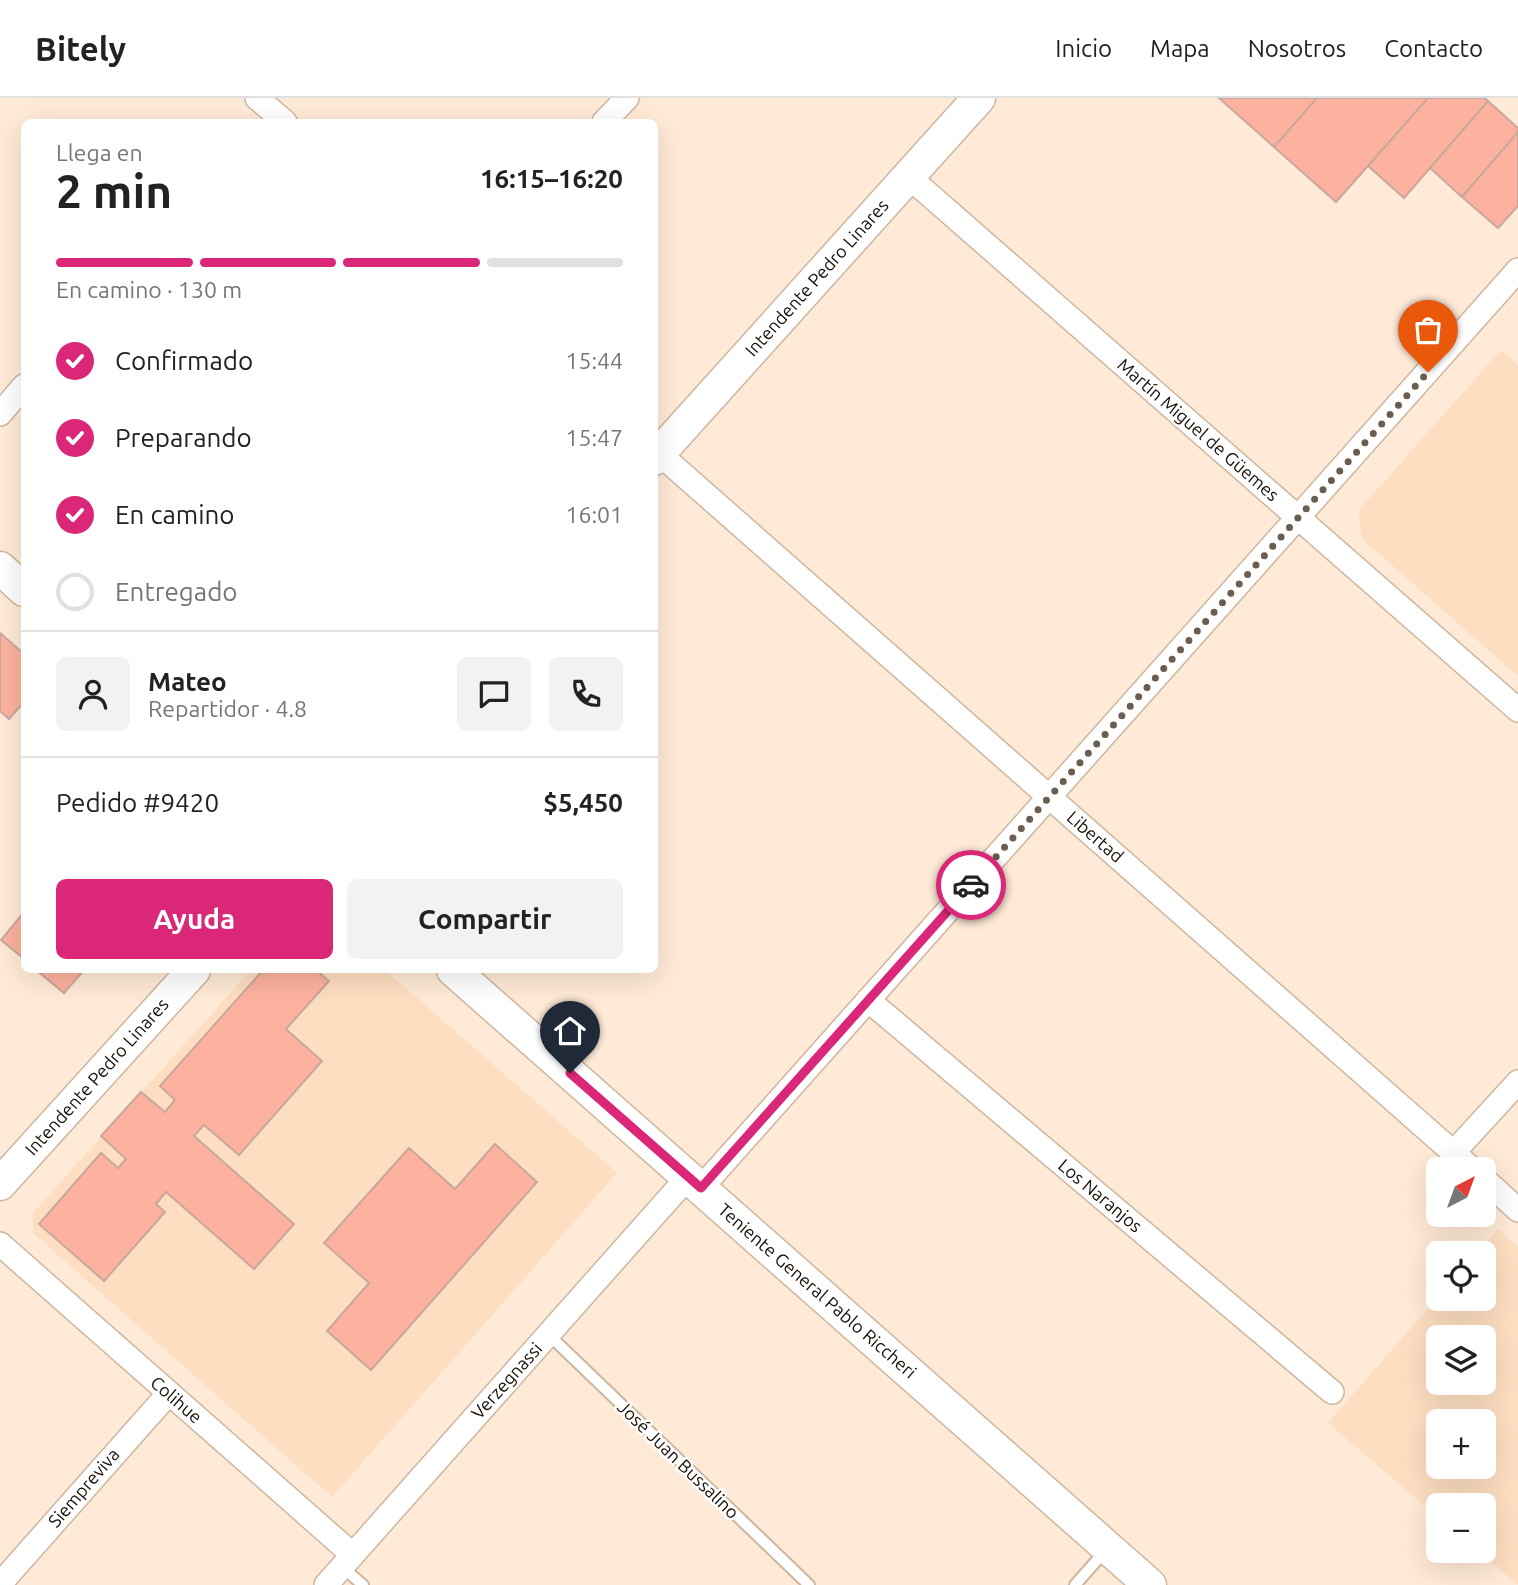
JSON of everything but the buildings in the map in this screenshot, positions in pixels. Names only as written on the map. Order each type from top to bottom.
[{"type":"street","points":[[607,119],[627,98]]},
{"type":"street","name":"Intendente Pedro Linares","points":[[658,451],[979,98]]},
{"type":"street","name":"Martín Miguel de Güemes","points":[[909,177],[1518,710]]},
{"type":"street","name":"Verzegnassi","points":[[326,1585],[548,1334],[868,1000],[1518,270]]},
{"type":"street","points":[[0,414],[21,390]]},
{"type":"street","name":"Libertad","points":[[658,455],[1459,1157]]},
{"type":"street","points":[[0,568],[21,587]]},
{"type":"street","name":"Intendente Pedro Linares","points":[[0,1184],[191,973]]},
{"type":"street","name":"Teniente General Pablo Riccheri","points":[[456,973],[1150,1585]]},
{"type":"street","name":"Los Naranjos","points":[[868,1000],[1332,1392]]},
{"type":"street","points":[[1454,1152],[1518,1082]]},
{"type":"street","points":[[1496,1190],[1518,1210]]},
{"type":"street","name":"Colihue","points":[[0,1244],[169,1393],[347,1561]]},
{"type":"street","name":"Siempreviva","points":[[0,1584],[169,1393]]},
{"type":"lane","name":"José Juan Bussalino","points":[[548,1334],[809,1585]]},
{"type":"lane","points":[[1075,1585],[1108,1548]]},
{"type":"lane","points":[[347,1561],[363,1585]]},
{"type":"shaded area","points":[[1501,350],[1518,365],[1518,676],[1361,538],[1359,510]]},
{"type":"shaded area","points":[[248,973],[388,973],[617,1173],[332,1497],[33,1233],[33,1213]]},
{"type":"shaded area","points":[[1498,1229],[1518,1247],[1518,1585],[1492,1563],[1496,1563],[1496,1493],[1426,1493],[1426,1507],[1328,1423],[1426,1311],[1496,1311],[1496,1241],[1488,1241]]},
{"type":"way so far","points":[[971,885],[1428,372]]},
{"type":"route","points":[[570,1073],[701,1188],[971,885]]}]
